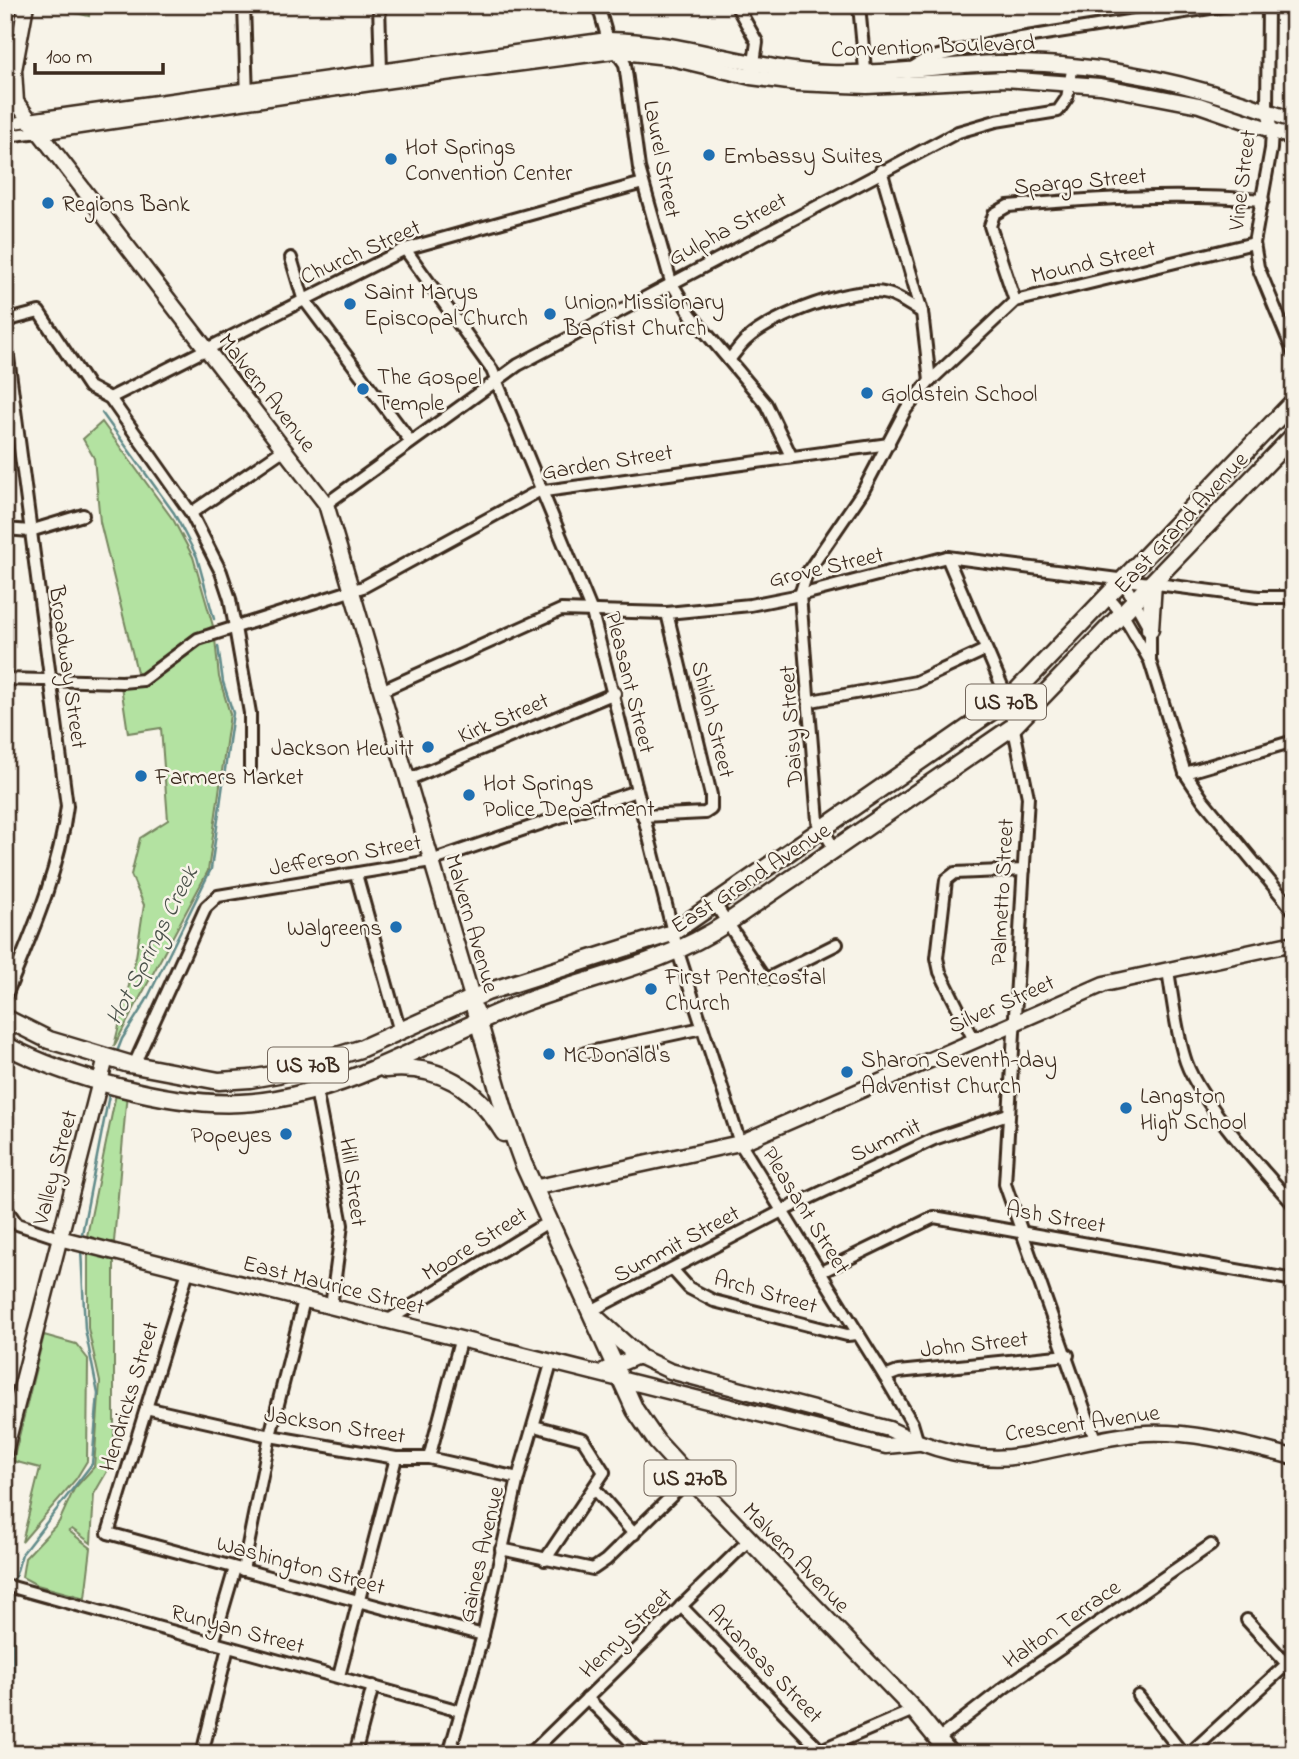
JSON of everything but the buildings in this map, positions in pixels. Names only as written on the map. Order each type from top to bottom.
[{"type":"main road","name":"East Grand Avenue","points":[[134,1065],[219,1081],[278,1074],[360,1049],[472,997],[673,933],[1008,700],[1294,401]]},
{"type":"main road","name":"East Grand Avenue","points":[[101,1080],[169,1098],[208,1103],[242,1103],[317,1087],[372,1070],[478,1020],[678,952],[727,923],[1014,726],[1294,435]]},
{"type":"main road","points":[[1150,629],[1153,583]]},
{"type":"main road","name":"Malvern Avenue","points":[[472,997],[505,1113],[523,1163],[635,1410],[657,1442],[914,1710],[950,1754]]},
{"type":"main road","name":"US 70B","points":[[5,1018],[49,1040],[134,1065]]},
{"type":"main road","name":"US 70B","points":[[5,1045],[47,1064],[101,1080]]},
{"type":"main road","name":"US 270B","points":[[372,1070],[414,1068],[454,1080],[480,1098],[523,1163]]},
{"type":"main road","points":[[589,1312],[638,1356]]},
{"type":"street","name":"Malvern Avenue","points":[[26,5],[10,69],[16,102],[326,504],[472,997]]},
{"type":"street","points":[[244,5],[247,95]]},
{"type":"street","points":[[379,5],[381,69]]},
{"type":"street","name":"Laurel Street","points":[[598,5],[611,45],[625,64],[643,183],[671,282],[691,315],[766,404],[791,456]]},
{"type":"street","points":[[736,5],[757,42],[752,71]]},
{"type":"street","points":[[859,5],[866,80]]},
{"type":"street","points":[[910,70],[926,59],[995,42],[1228,5]]},
{"type":"street","name":"Vine Street","points":[[1268,5],[1267,111],[1272,130],[1263,200],[1254,243],[1258,267],[1294,354]]},
{"type":"street","name":"Convention Boulevard","points":[[247,95],[381,69],[611,45],[752,71],[796,83],[1004,79],[1070,82],[1199,105],[1294,138]]},
{"type":"street","name":"Convention Boulevard","points":[[34,126],[247,95],[391,80],[611,45]]},
{"type":"street","name":"Convention Boulevard","points":[[866,80],[910,70],[989,64],[1073,65],[1151,77],[1205,89],[1294,121]]},
{"type":"street","name":"Gulpha Street","points":[[326,504],[496,380],[671,282],[957,132],[996,121],[1058,111],[1063,106],[1073,65]]},
{"type":"street","points":[[5,124],[34,126]]},
{"type":"street","points":[[5,136],[34,126]]},
{"type":"street","points":[[881,170],[922,312],[930,381]]},
{"type":"street","name":"Church Street","points":[[110,398],[303,298],[405,249],[643,183]]},
{"type":"street","name":"Spargo Street","points":[[1016,301],[989,226],[994,214],[1008,206],[1139,195],[1192,194],[1263,200]]},
{"type":"street","name":"Mound Street","points":[[800,595],[807,573],[863,491],[906,409],[930,381],[1016,301],[1254,243]]},
{"type":"street","name":"Pleasant Street","points":[[405,249],[496,380],[592,612],[678,952],[740,1143],[885,1377],[912,1423],[918,1443]]},
{"type":"street","points":[[291,258],[303,298],[411,442]]},
{"type":"street","points":[[729,360],[747,338],[772,323],[833,298],[859,293],[888,294],[922,312]]},
{"type":"street","points":[[5,321],[39,312],[89,387],[110,398],[191,513],[221,572],[230,600],[250,713],[250,768]]},
{"type":"street","name":"Broadway Street","points":[[5,334],[67,806],[65,823],[42,907],[5,998]]},
{"type":"street","name":"Garden Street","points":[[5,679],[122,682],[143,680],[198,639],[352,592],[544,491],[889,444]]},
{"type":"street","points":[[191,513],[283,450]]},
{"type":"street","points":[[5,529],[30,531],[83,515]]},
{"type":"street","name":"Grove Street","points":[[382,691],[561,610],[667,613],[750,605],[800,595],[947,557],[1258,597],[1294,597]]},
{"type":"street","name":"Palmetto Street","points":[[947,557],[1008,700],[1028,796],[1005,1184],[1068,1355],[1095,1438]]},
{"type":"street","points":[[1123,581],[1150,629],[1150,662]]},
{"type":"street","name":"Daisy Street","points":[[800,595],[821,829],[835,850]]},
{"type":"street","points":[[1108,597],[1123,615],[1150,662],[1185,773],[1203,800],[1294,911]]},
{"type":"street","name":"Shiloh Street","points":[[643,816],[705,813],[711,809],[711,795],[667,613]]},
{"type":"street","points":[[811,701],[916,682],[985,650]]},
{"type":"street","name":"Kirk Street","points":[[407,780],[614,693]]},
{"type":"street","points":[[1185,773],[1294,741]]},
{"type":"street","name":"Jefferson Street","points":[[134,1065],[206,907],[218,896],[431,861],[636,791]]},
{"type":"street","points":[[974,1040],[940,972],[937,958],[946,880],[955,873],[1024,870]]},
{"type":"street","points":[[356,874],[400,1032]]},
{"type":"street","points":[[715,904],[762,975],[769,978],[836,944]]},
{"type":"street","name":"Silver Street","points":[[533,1188],[740,1143],[1104,984],[1294,943]]},
{"type":"street","points":[[1168,971],[1186,1061],[1212,1104],[1294,1205]]},
{"type":"street","points":[[585,1053],[702,1028]]},
{"type":"street","name":"Valley Street","points":[[5,1451],[9,1419],[65,1240],[106,1058]]},
{"type":"street","name":"Hill Street","points":[[311,1064],[342,1225],[331,1307]]},
{"type":"street","name":"Summit","points":[[782,1210],[934,1139],[1008,1114]]},
{"type":"street","points":[[5,1207],[17,1224],[65,1240]]},
{"type":"street","name":"Summit Street","points":[[589,1312],[782,1210]]},
{"type":"street","name":"Ash Street","points":[[821,1272],[934,1217],[1294,1280]]},
{"type":"street","name":"Moore Street","points":[[387,1321],[548,1222]]},
{"type":"street","name":"East Maurice Street","points":[[65,1240],[551,1364],[597,1375],[616,1372]]},
{"type":"street","name":"Arch Street","points":[[672,1269],[689,1288],[714,1301],[847,1335],[858,1334]]},
{"type":"street","name":"Hendricks Street","points":[[108,1533],[188,1271]]},
{"type":"street","points":[[213,1643],[239,1569],[304,1300]]},
{"type":"street","points":[[429,1458],[460,1341]]},
{"type":"street","name":"John Street","points":[[885,1377],[898,1372],[1068,1355]]},
{"type":"street","points":[[616,1372],[638,1356]]},
{"type":"street","name":"Crescent Avenue","points":[[638,1356],[670,1371],[889,1429],[918,1443],[977,1456],[1017,1456],[1095,1438],[1182,1433],[1294,1457]]},
{"type":"street","name":"Gaines Avenue","points":[[449,1754],[483,1635],[501,1549],[551,1364]]},
{"type":"street","points":[[665,1389],[670,1371]]},
{"type":"street","name":"Crescent Avenue","points":[[616,1372],[665,1389],[886,1446],[918,1443]]},
{"type":"street","points":[[780,1420],[785,1401]]},
{"type":"street","name":"Jackson Street","points":[[146,1408],[270,1436],[396,1458],[429,1458],[519,1478]]},
{"type":"street","points":[[534,1426],[583,1439],[604,1472],[545,1560]]},
{"type":"street","points":[[339,1676],[396,1458]]},
{"type":"street","points":[[501,1549],[593,1569],[634,1534],[690,1478]]},
{"type":"street","points":[[594,1488],[634,1534]]},
{"type":"street","name":"Washington Street","points":[[108,1533],[483,1635]]},
{"type":"street","name":"Henry Street","points":[[530,1754],[749,1540]]},
{"type":"street","name":"Halton Terrace","points":[[938,1739],[1005,1687],[1211,1545]]},
{"type":"street","name":"Runyan Street","points":[[6,1586],[460,1711]]},
{"type":"street","name":"Arkansas Street","points":[[681,1606],[815,1752]]},
{"type":"street","points":[[1189,1754],[1290,1664],[1247,1620]]},
{"type":"street","points":[[202,1754],[228,1647]]},
{"type":"street","points":[[355,1754],[373,1686]]},
{"type":"street","points":[[1138,1696],[1183,1754]]},
{"type":"street","points":[[587,1698],[643,1754]]},
{"type":"street","points":[[815,1752],[914,1710]]},
{"type":"green space","points":[[41,5],[90,5],[89,16]]},
{"type":"green space","points":[[102,422],[174,521],[193,557],[213,626],[157,667],[138,676],[100,522],[94,458],[83,439]]},
{"type":"green space","points":[[215,639],[219,677],[230,714],[208,871],[114,1046],[136,957],[144,905],[131,875],[140,838],[168,820],[161,728],[128,733],[121,686],[145,684],[199,643]]},
{"type":"green space","points":[[117,1089],[127,1092],[114,1242],[105,1243],[87,1236]]},
{"type":"green space","points":[[88,1250],[114,1256],[114,1438],[113,1461],[94,1494],[91,1543],[72,1529],[69,1531],[91,1548],[85,1598],[37,1585],[22,1577],[25,1558],[59,1522],[74,1489],[94,1467],[100,1382],[88,1328]]},
{"type":"green space","points":[[44,1335],[76,1344],[88,1359],[87,1461],[76,1479],[22,1542],[40,1468],[13,1461]]},
{"type":"green space","points":[[5,1594],[12,1597],[5,1723]]},
{"type":"waterway","name":"Hot Springs Creek","points":[[102,413],[174,513],[197,557],[214,619]]},
{"type":"waterway","name":"Hot Springs Creek","points":[[117,1052],[146,1001],[211,869],[233,713],[223,682],[218,646]]},
{"type":"waterway","name":"Hot Springs Creek","points":[[81,1239],[109,1095]]},
{"type":"waterway","name":"Hot Springs Creek","points":[[13,1584],[22,1554],[92,1464],[98,1394],[85,1329],[81,1249]]},
{"type":"waterway","name":"Hot Springs Creek","points":[[5,1748],[12,1709],[13,1591]]},
{"type":"place","name":"Embassy Suites","points":[[709,155]]},
{"type":"place","name":"Hot Springs Convention Center","points":[[391,159]]},
{"type":"place","name":"Regions Bank","points":[[48,203]]},
{"type":"place","name":"Saint Marys Episcopal Church","points":[[350,304]]},
{"type":"place","name":"Union Missionary Baptist Church","points":[[550,314]]},
{"type":"place","name":"The Gospel Temple","points":[[363,389]]},
{"type":"place","name":"Goldstein School","points":[[867,393]]},
{"type":"place","name":"Jackson Hewitt","points":[[428,747]]},
{"type":"place","name":"Farmers Market","points":[[141,776]]},
{"type":"place","name":"Hot Springs Police Department","points":[[469,795]]},
{"type":"place","name":"Walgreens","points":[[396,927]]},
{"type":"place","name":"First Pentecostal Church","points":[[651,989]]},
{"type":"place","name":"McDonald's","points":[[549,1054]]},
{"type":"place","name":"Sharon Seventh-day Adventist Church","points":[[847,1072]]},
{"type":"place","name":"Langston High School","points":[[1126,1108]]},
{"type":"place","name":"Popeyes","points":[[286,1134]]}]
